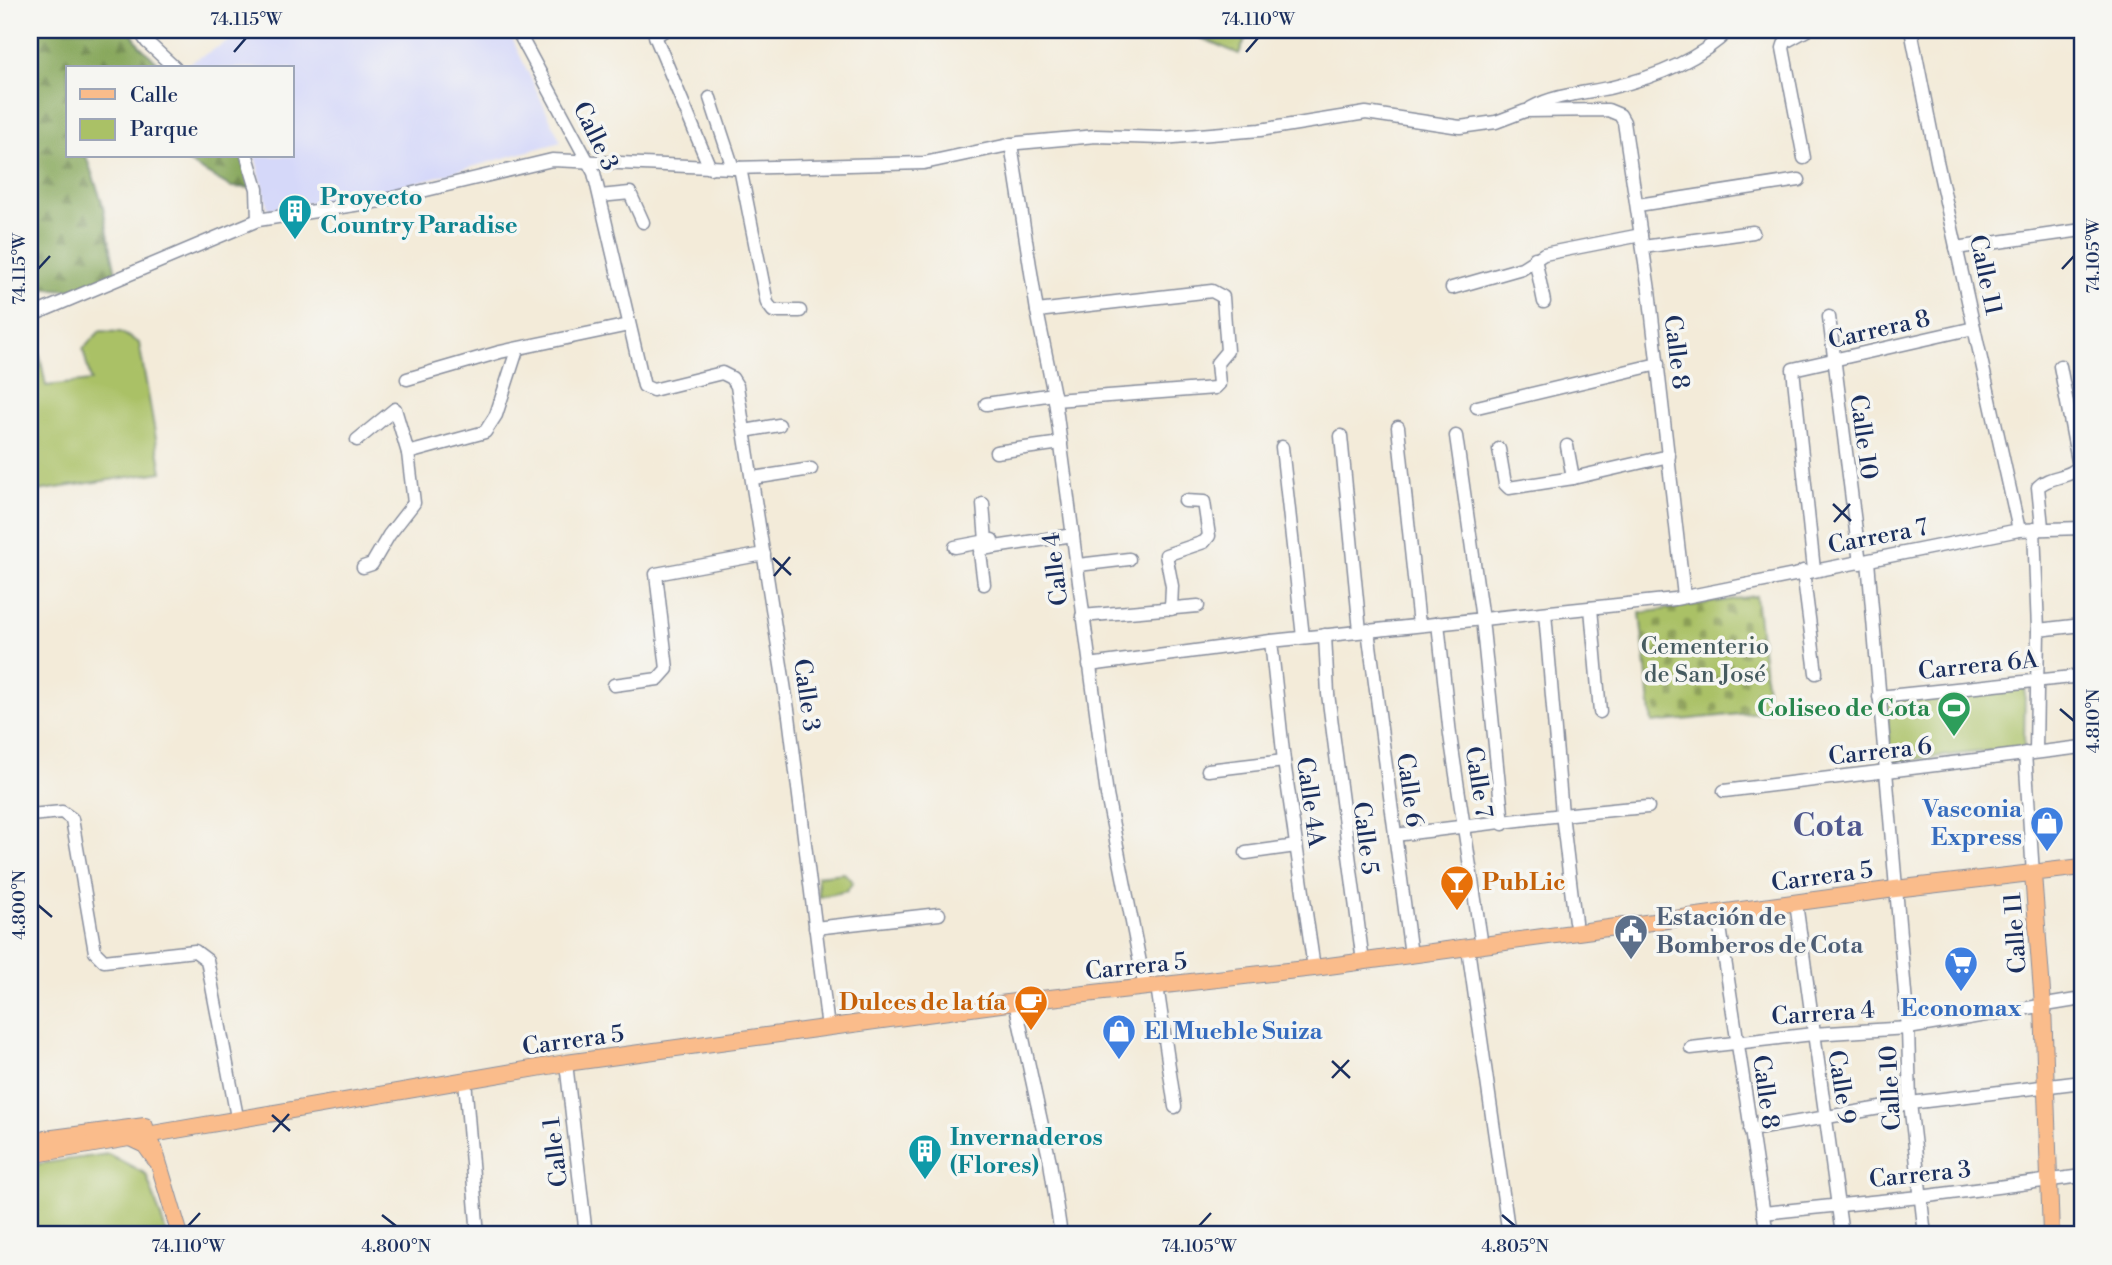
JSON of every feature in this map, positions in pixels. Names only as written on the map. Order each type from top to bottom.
[{"type":"main road","name":"Carrera 5","points":[[30,1155],[237,1117],[566,1063],[1015,1002],[1363,962],[1895,889],[2082,867]]},
{"type":"main road","name":"Calle 11","points":[[2033,874],[2047,1085],[2051,1235]]},
{"type":"main road","name":"Carrera 5","points":[[30,1142],[136,1127],[197,1124]]},
{"type":"main road","points":[[155,1159],[155,1143],[159,1133]]},
{"type":"main road","points":[[30,1148],[113,1136],[132,1138],[145,1145],[155,1159],[180,1235]]},
{"type":"main road","points":[[111,1142],[134,1150],[148,1163],[172,1211]]},
{"type":"street","points":[[139,30],[146,42],[173,66]]},
{"type":"street","name":"Calle 3","points":[[517,30],[589,162],[600,196],[644,386],[653,390],[727,374],[737,386],[764,554],[828,1028]]},
{"type":"street","points":[[665,30],[655,36],[710,168]]},
{"type":"street","points":[[30,316],[258,220],[380,201],[552,160],[710,168],[924,163],[1011,144],[1096,136],[1162,138],[1260,130],[1366,113],[1443,126],[1476,127],[1554,99],[1623,84],[1683,64],[1710,47],[1729,30]]},
{"type":"street","points":[[1804,158],[1783,48],[1785,42],[1807,30]]},
{"type":"street","name":"Calle 11","points":[[1911,30],[2019,530]]},
{"type":"street","points":[[710,98],[737,168],[767,303],[773,311],[800,311]]},
{"type":"street","name":"Calle 8","points":[[1525,111],[1608,110],[1620,115],[1624,122],[1638,205],[1684,596]]},
{"type":"street","name":"Calle 4","points":[[1011,144],[1061,443],[1107,794],[1175,1107]]},
{"type":"street","points":[[248,158],[257,189],[258,220]]},
{"type":"street","points":[[1638,205],[1799,180]]},
{"type":"street","points":[[600,196],[633,195],[643,222]]},
{"type":"street","points":[[1956,248],[2082,230]]},
{"type":"street","points":[[1452,288],[1522,268],[1535,258],[1597,242],[1753,232]]},
{"type":"street","points":[[1535,258],[1544,302]]},
{"type":"street","points":[[986,404],[1054,397],[1215,388],[1219,384],[1217,363],[1226,356],[1227,351],[1223,297],[1212,291],[1037,311]]},
{"type":"street","name":"Calle 10","points":[[1829,317],[1832,362],[1864,562],[1879,697],[1908,1028],[1910,1102],[1924,1235]]},
{"type":"street","points":[[407,379],[517,350],[629,325]]},
{"type":"street","name":"Carrera 8","points":[[1808,570],[1793,369],[1974,328]]},
{"type":"street","points":[[408,453],[485,432],[496,415],[517,350]]},
{"type":"street","points":[[1477,407],[1658,364]]},
{"type":"street","name":"Calle 11","points":[[2033,874],[2031,752],[2037,679],[2038,486],[2044,481],[2074,472],[2079,466],[2060,366]]},
{"type":"street","points":[[357,440],[395,409],[408,453],[414,503],[389,534],[372,565],[363,567]]},
{"type":"street","points":[[745,431],[779,425]]},
{"type":"street","points":[[1398,427],[1419,625]]},
{"type":"street","name":"Calle 6","points":[[1341,436],[1364,631],[1411,955]]},
{"type":"street","points":[[1456,436],[1482,619],[1503,824]]},
{"type":"street","points":[[996,452],[1061,443]]},
{"type":"street","points":[[1567,446],[1573,478]]},
{"type":"street","points":[[1282,447],[1303,638]]},
{"type":"street","points":[[1499,450],[1505,484],[1509,488],[1573,478],[1669,456]]},
{"type":"street","points":[[753,478],[811,468]]},
{"type":"street","points":[[1171,609],[1172,586],[1166,555],[1204,542],[1209,536],[1204,502],[1185,500]]},
{"type":"street","points":[[983,504],[986,541]]},
{"type":"street","name":"Carrera 7","points":[[1089,665],[1271,641],[1591,608],[1716,592],[1808,570],[1864,562],[2019,530],[2082,528]]},
{"type":"street","points":[[955,547],[1072,532]]},
{"type":"street","points":[[984,584],[980,553],[982,549],[1072,532]]},
{"type":"street","points":[[614,685],[658,679],[667,669],[656,574],[764,554]]},
{"type":"street","points":[[1077,565],[1129,559]]},
{"type":"street","points":[[1808,570],[1816,673]]},
{"type":"street","points":[[1082,616],[1198,606]]},
{"type":"street","points":[[1591,608],[1600,712]]},
{"type":"street","points":[[1545,613],[1562,814],[1576,922]]},
{"type":"street","name":"Calle 7","points":[[1438,624],[1465,827],[1475,947],[1509,1235]]},
{"type":"street","points":[[2038,630],[2082,625]]},
{"type":"street","name":"Calle 5","points":[[1325,635],[1328,694],[1363,962]]},
{"type":"street","name":"Calle 4A","points":[[1271,641],[1284,761],[1314,968]]},
{"type":"street","name":"Carrera 6A","points":[[1879,697],[2082,676]]},
{"type":"street","name":"Carrera 6","points":[[1724,791],[2082,747]]},
{"type":"street","points":[[1208,770],[1284,761]]},
{"type":"street","points":[[1395,835],[1503,824],[1562,814],[1648,807]]},
{"type":"street","points":[[30,815],[62,812],[72,819],[95,952],[99,958],[104,961],[195,951],[207,960],[237,1117]]},
{"type":"street","points":[[1246,853],[1296,846]]},
{"type":"street","name":"Calle 9","points":[[1796,903],[1842,1235]]},
{"type":"street","points":[[815,928],[939,914]]},
{"type":"street","name":"Calle 8","points":[[1718,914],[1767,1235]]},
{"type":"street","name":"Carrera 4","points":[[1691,1048],[1813,1034],[1908,1028],[2082,999]]},
{"type":"street","points":[[1015,1002],[1050,1162],[1061,1235]]},
{"type":"street","name":"Calle 1","points":[[566,1063],[586,1235]]},
{"type":"street","points":[[465,1080],[478,1235]]},
{"type":"street","points":[[1750,1129],[1827,1119],[1910,1102],[2082,1082]]},
{"type":"street","name":"Carrera 3","points":[[1763,1213],[1836,1203],[1920,1197],[2082,1175]]},
{"type":"shaded area","points":[[249,30],[508,30],[561,142],[378,193],[268,209],[255,158],[294,158],[294,66],[187,64]]},
{"type":"green space","points":[[30,30],[130,30],[140,46],[161,66],[66,66],[66,158],[87,158],[102,202],[117,279],[73,290],[30,288]]},
{"type":"green space","points":[[1182,30],[1249,30],[1239,54]]},
{"type":"green space","points":[[180,158],[245,158],[251,188],[231,187]]},
{"type":"green space","points":[[33,322],[46,386],[91,381],[83,349],[100,331],[120,332],[139,343],[162,472],[30,492],[30,323]]},
{"type":"green space","name":"Cementerio de San José","points":[[1756,596],[1769,711],[1652,723],[1640,613]]},
{"type":"green space","points":[[2025,687],[2024,747],[1890,762],[1887,702]]},
{"type":"green space","points":[[844,873],[853,882],[847,891],[819,897],[817,876]]},
{"type":"green space","points":[[108,1154],[146,1174],[167,1235],[30,1235],[30,1165]]},
{"type":"place","name":"Proyecto Country Paradise","points":[[295,241]]},
{"type":"place","name":"Coliseo de Cota","points":[[1954,738]]},
{"type":"place","name":"Vasconia Express","points":[[2047,853]]},
{"type":"place","name":"PubLic","points":[[1457,912]]},
{"type":"place","name":"Estación de Bomberos de Cota","points":[[1631,961]]},
{"type":"place","name":"Economax","points":[[1961,993]]},
{"type":"place","name":"Dulces de la tía","points":[[1031,1032]]},
{"type":"place","name":"El Mueble Suiza","points":[[1119,1061]]},
{"type":"place","name":"Invernaderos (Flores)","points":[[925,1181]]},
{"type":"district","name":"Cota","points":[[1828,825]]}]
